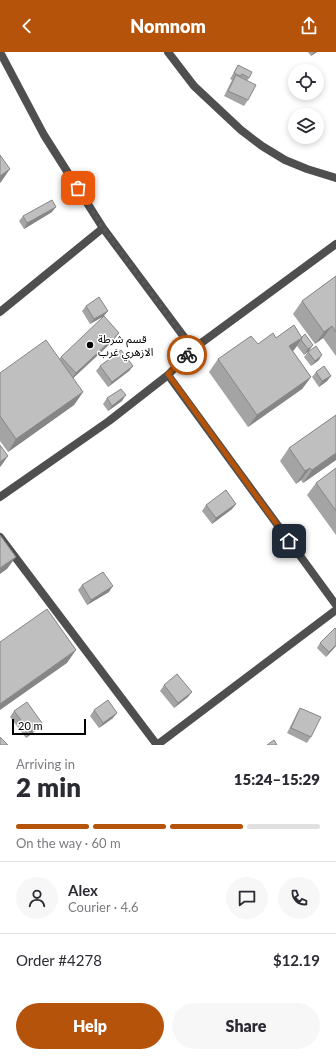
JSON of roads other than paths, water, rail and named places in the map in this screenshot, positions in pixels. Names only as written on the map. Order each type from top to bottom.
[{"type":"street","points":[[0,52],[44,135],[103,228],[193,349]]},
{"type":"street","points":[[168,52],[194,86],[241,130],[262,146],[284,160],[307,170],[336,178]]},
{"type":"street","points":[[0,312],[103,228]]},
{"type":"street","points":[[0,497],[109,421],[168,374],[193,349],[336,244]]},
{"type":"street","points":[[168,374],[336,605]]},
{"type":"street","points":[[0,537],[157,745],[336,610]]},
{"type":"place","name":"قسم شرطة الازهري غرب","points":[[90,345]]}]
